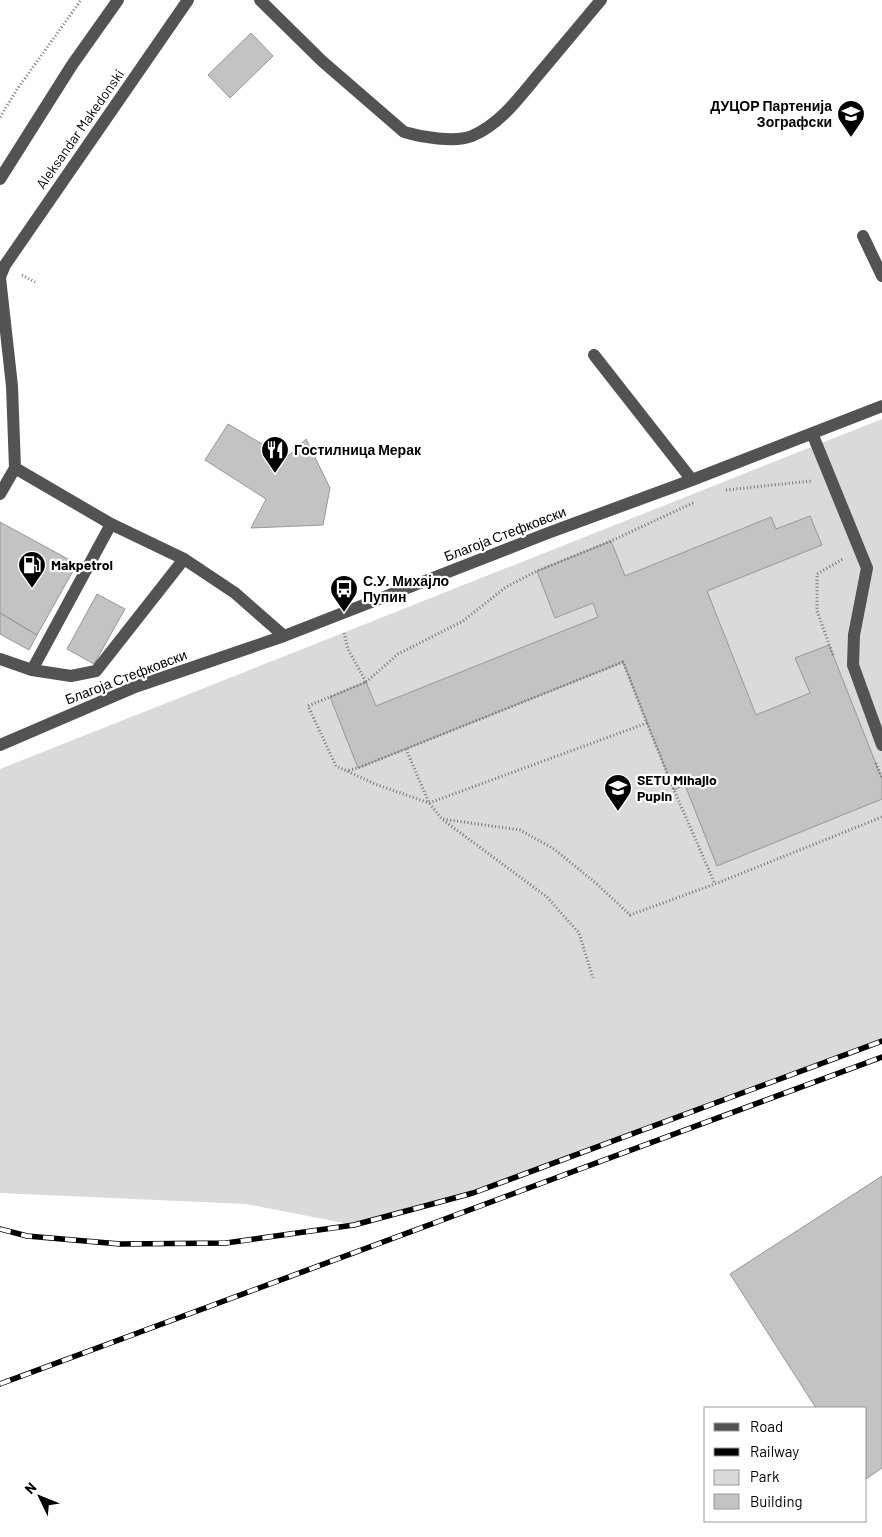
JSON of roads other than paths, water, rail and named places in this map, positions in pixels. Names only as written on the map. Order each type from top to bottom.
[{"type":"street","points":[[0,179],[72,65],[118,0]]},
{"type":"street","name":"Aleksandar Makedonski","points":[[0,278],[5,265],[188,0]]},
{"type":"street","points":[[172,23],[200,0]]},
{"type":"street","points":[[260,0],[322,61],[404,132],[421,137],[452,139],[470,137],[485,129],[507,111],[601,0]]},
{"type":"street","points":[[863,236],[882,276]]},
{"type":"street","points":[[0,278],[12,386],[15,468],[0,494]]},
{"type":"street","points":[[594,355],[692,480]]},
{"type":"street","name":"Благоја Стефковски","points":[[0,745],[135,687],[284,636],[882,406]]},
{"type":"street","points":[[812,433],[867,568],[854,636],[853,665],[882,745]]},
{"type":"street","points":[[15,468],[111,524],[184,559],[236,593],[284,636]]},
{"type":"street","points":[[32,670],[111,524]]},
{"type":"street","points":[[0,659],[32,670],[71,676],[96,671],[184,559]]},
{"type":"railway","points":[[0,1229],[27,1236],[120,1244],[226,1243],[354,1225],[473,1193],[882,1041]]},
{"type":"railway","points":[[0,1384],[882,1057]]},
{"type":"place","name":"ДУЦОР Партенија Зографски","points":[[851,138]]},
{"type":"place","name":"Гостилница Мерак","points":[[275,474]]},
{"type":"place","name":"Makpetrol","points":[[32,589]]},
{"type":"place","name":"С.У. Михајло Пупин","points":[[344,613]]},
{"type":"place","name":"SETU Mihajlo Pupin","points":[[618,812]]}]
